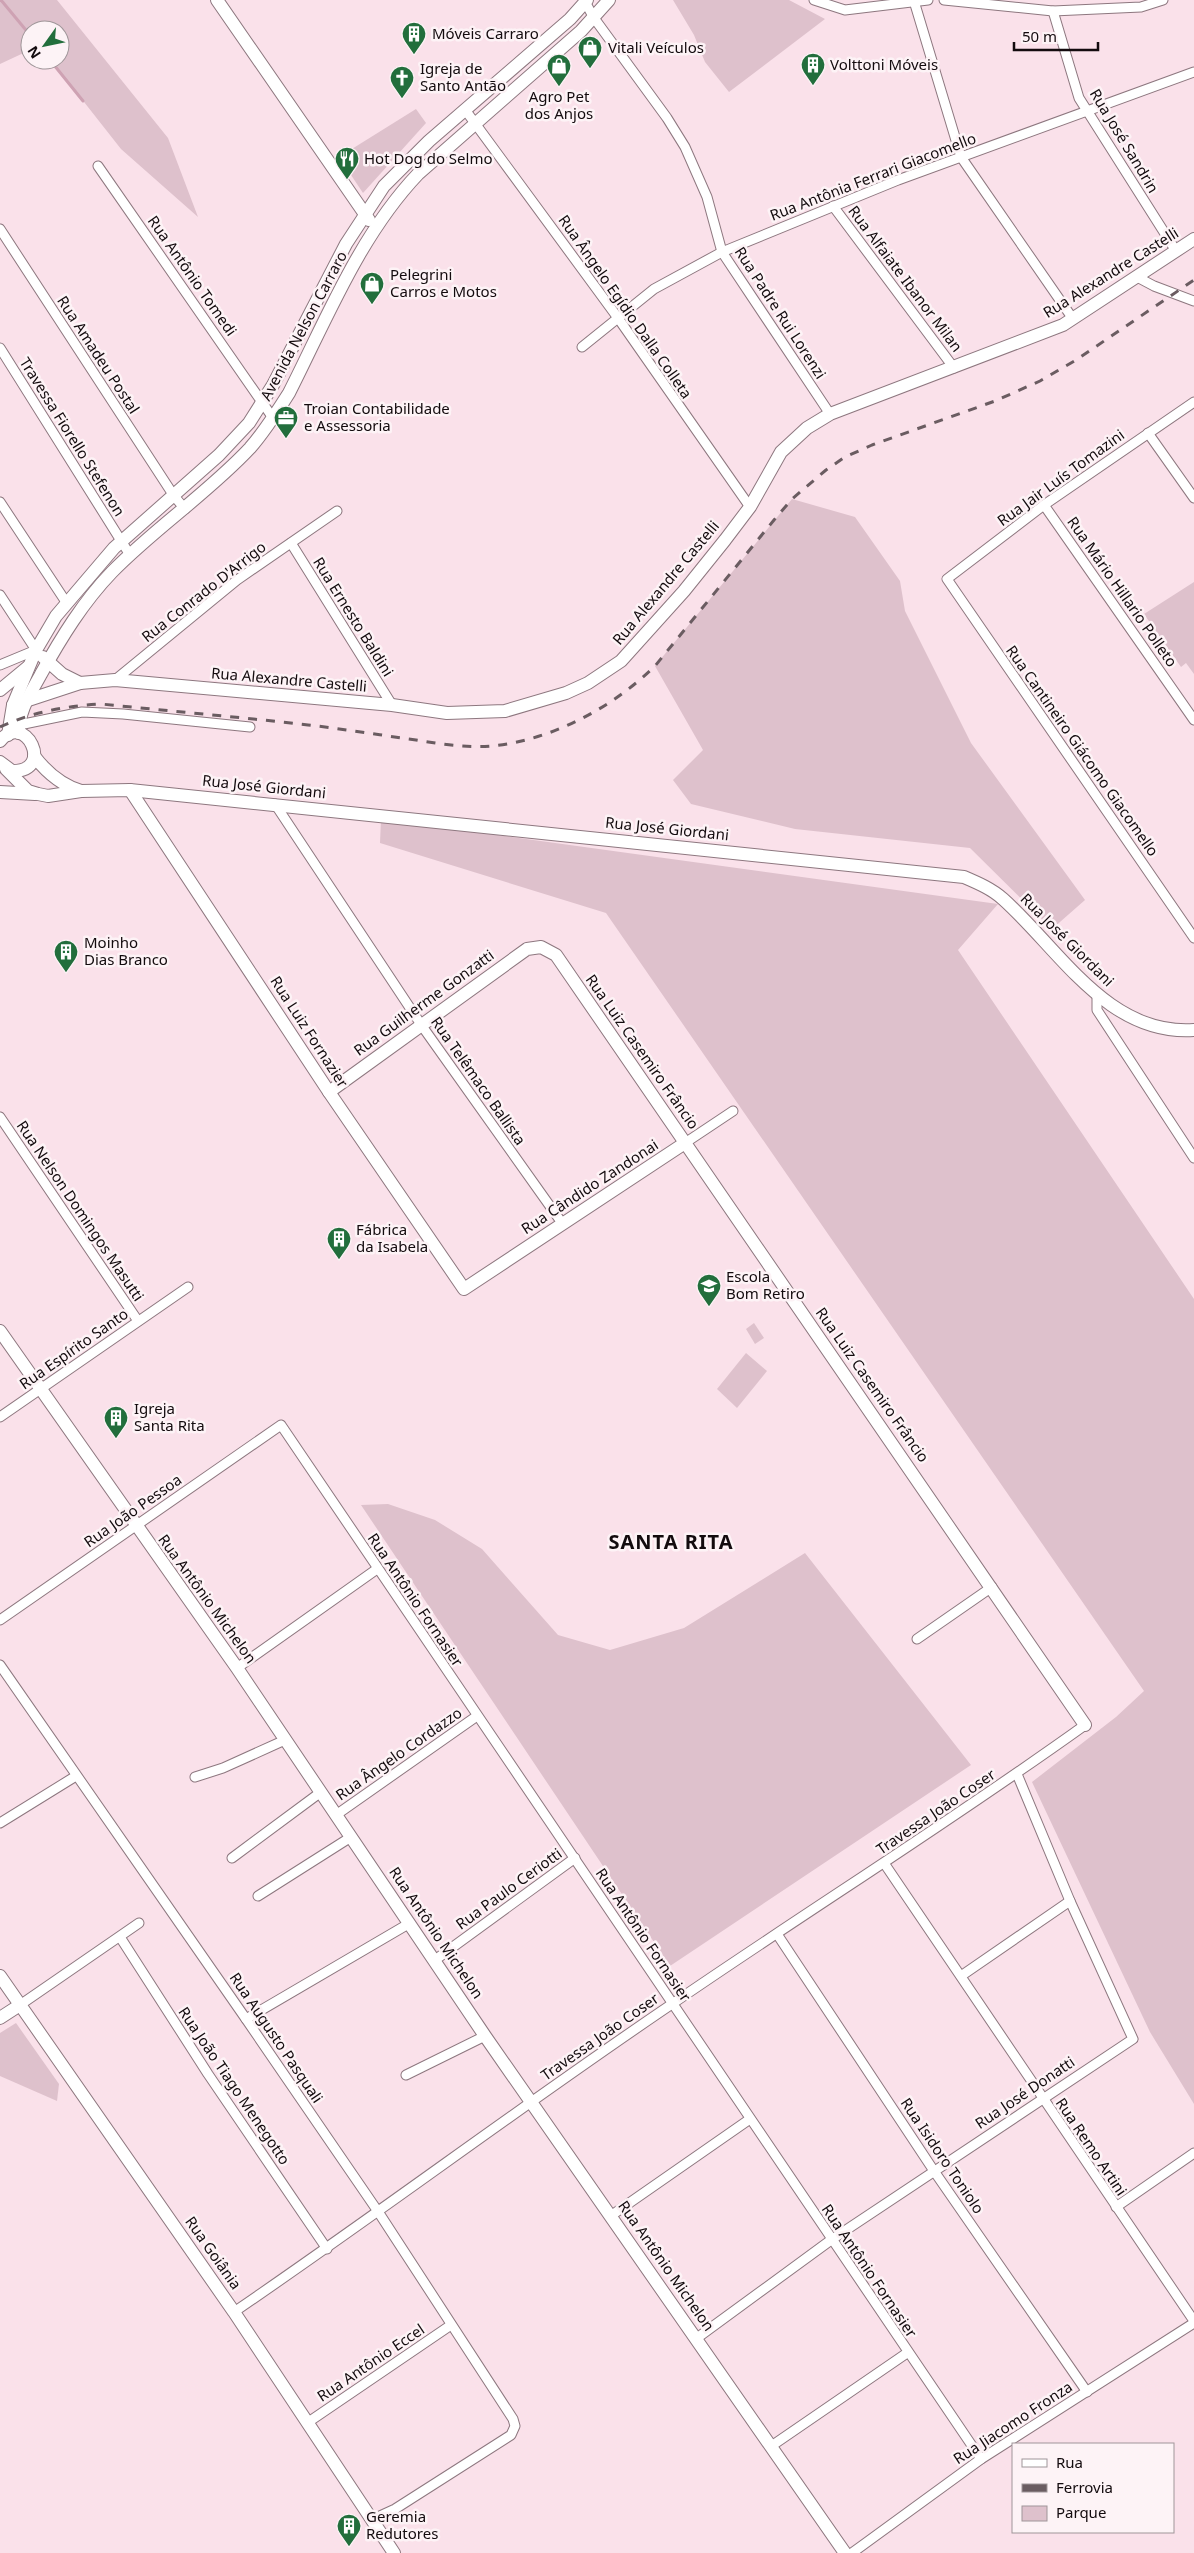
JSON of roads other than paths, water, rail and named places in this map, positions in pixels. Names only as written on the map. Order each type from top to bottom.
[{"type":"street","points":[[217,0],[364,214],[376,227]]},
{"type":"street","name":"Avenida Nelson Carraro","points":[[8,734],[48,663],[86,602],[130,555],[185,509],[250,447],[273,418],[289,392],[376,227],[398,195],[418,174],[594,18],[609,0]]},
{"type":"street","points":[[814,0],[845,10],[928,0]]},
{"type":"street","points":[[944,0],[1053,11],[1141,7],[1163,0]]},
{"type":"street","name":"Avenida Nelson Carraro","points":[[8,734],[13,705],[36,650],[66,602],[120,542],[174,496],[236,438],[262,402],[364,214],[384,186],[429,141],[570,20],[586,1]]},
{"type":"street","name":"Rua Padre Rui Lorenzi","points":[[586,1],[594,18],[663,111],[685,147],[707,197],[722,252],[830,414]]},
{"type":"street","points":[[914,1],[961,157],[1073,319]]},
{"type":"street","name":"Rua José Sandrin","points":[[1053,11],[1079,98],[1176,251]]},
{"type":"street","name":"Rua Antônia Ferrari Giacomello","points":[[582,347],[662,284],[722,252],[833,206],[961,157],[1194,72]]},
{"type":"street","name":"Rua Ângelo Egídio Dalla Colleta","points":[[466,111],[618,318],[750,506]]},
{"type":"street","points":[[406,164],[418,174]]},
{"type":"street","name":"Rua Antônio Tomedi","points":[[98,166],[273,418]]},
{"type":"street","name":"Rua Alfaiate Ibanor Milan","points":[[833,206],[954,368]]},
{"type":"street","name":"Rua Amadeu Postal","points":[[0,229],[174,496],[185,509]]},
{"type":"street","name":"Rua Alexandre Castelli","points":[[13,705],[80,683],[115,680],[392,706],[447,713],[505,711],[566,693],[588,683],[622,661],[696,576],[750,506],[781,452],[807,428],[830,414],[1048,332],[1073,319],[1194,239]]},
{"type":"street","points":[[1136,277],[1194,301]]},
{"type":"street","points":[[313,307],[329,314]]},
{"type":"street","name":"Travessa Fiorello Stefenon","points":[[0,348],[120,542],[130,555]]},
{"type":"street","name":"Rua Jair Luís Tomazini","points":[[947,579],[1044,505],[1194,402]]},
{"type":"street","points":[[1148,434],[1194,498]]},
{"type":"street","points":[[0,502],[66,602]]},
{"type":"street","name":"Rua Mário Hillario Polleto","points":[[1044,505],[1194,720]]},
{"type":"street","name":"Rua Conrado D'Arrigo","points":[[115,680],[237,580],[337,511]]},
{"type":"street","name":"Rua Ernesto Baldini","points":[[291,543],[392,706]]},
{"type":"street","name":"Rua Cantineiro Giácomo Giacomello","points":[[947,579],[1194,938]]},
{"type":"street","points":[[0,595],[36,650],[62,674],[80,683]]},
{"type":"street","points":[[0,665],[36,650]]},
{"type":"street","points":[[0,690],[30,665]]},
{"type":"street","points":[[8,734],[82,712],[123,714],[250,727]]},
{"type":"street","name":"Rua José Giordani","points":[[8,734],[25,735],[33,744],[34,756],[42,767],[60,783],[81,791]]},
{"type":"street","points":[[2,765],[12,771],[24,770],[32,762],[34,756]]},
{"type":"street","points":[[2,765],[28,790],[38,794]]},
{"type":"street","name":"Rua José Giordani","points":[[0,792],[58,796],[81,791],[130,790],[964,877],[983,885],[1002,898],[1070,970],[1097,994],[1122,1012],[1150,1026],[1177,1031],[1194,1030]]},
{"type":"street","name":"Rua Luiz Fornazier","points":[[130,790],[329,1092],[464,1289]]},
{"type":"street","name":"Rua Telêmaco Ballista","points":[[274,804],[422,1026],[562,1223]]},
{"type":"street","name":"Rua Guilherme Gonzatti","points":[[329,1092],[527,949],[540,947]]},
{"type":"street","name":"Rua Luiz Casemiro Frâncio","points":[[540,947],[556,956],[1086,1725]]},
{"type":"street","points":[[1097,994],[1097,1010],[1194,1158]]},
{"type":"street","name":"Rua Cândido Zandonai","points":[[464,1289],[733,1111]]},
{"type":"street","name":"Rua Nelson Domingos Masutti","points":[[0,1117],[138,1321]]},
{"type":"street","name":"Rua Espírito Santo","points":[[0,1417],[188,1287]]},
{"type":"street","name":"Rua Antônio Michelon","points":[[0,1331],[135,1526],[237,1668],[485,2036],[697,2338],[844,2553]]},
{"type":"street","name":"Rua João Pessoa","points":[[0,1620],[281,1425]]},
{"type":"street","name":"Rua Antônio Fornasier","points":[[281,1425],[575,1858],[907,2353],[981,2459]]},
{"type":"street","points":[[237,1668],[377,1569]]},
{"type":"street","points":[[917,1639],[992,1587]]},
{"type":"street","name":"Rua Augusto Pasquali","points":[[0,1665],[378,2213],[450,2326],[513,2419],[515,2426],[511,2435],[395,2509],[371,2520]]},
{"type":"street","name":"Rua Ângelo Cordazzo","points":[[336,1815],[477,1716]]},
{"type":"street","name":"Travessa João Coser","points":[[234,2312],[327,2249],[672,2003],[1017,1774],[1086,1725]]},
{"type":"street","points":[[194,1777],[223,1768],[285,1740]]},
{"type":"street","name":"Rua José Donatti","points":[[697,2338],[831,2240],[1133,2039],[1070,1901],[1017,1774]]},
{"type":"street","points":[[0,1823],[76,1776]]},
{"type":"street","points":[[232,1858],[321,1792]]},
{"type":"street","points":[[258,1896],[351,1837]]},
{"type":"street","name":"Rua Paulo Ceriotti","points":[[435,1960],[575,1858]]},
{"type":"street","name":"Rua Remo Artini","points":[[884,1863],[1194,2322]]},
{"type":"street","points":[[961,1976],[1070,1901]]},
{"type":"street","points":[[0,2018],[139,1923]]},
{"type":"street","points":[[246,2019],[410,1924]]},
{"type":"street","name":"Rua Isidoro Toniolo","points":[[777,1934],[934,2171],[1087,2392]]},
{"type":"street","name":"Rua João Tiago Menegotto","points":[[120,1937],[208,2074],[327,2249]]},
{"type":"street","name":"Rua Goiânia","points":[[0,1976],[234,2312],[394,2553]]},
{"type":"street","points":[[406,2074],[485,2036]]},
{"type":"street","points":[[612,2216],[750,2119]]},
{"type":"street","points":[[1116,2207],[1194,2152]]},
{"type":"street","name":"Rua Jiacomo Fronza","points":[[852,2553],[981,2459],[1194,2322]]},
{"type":"street","name":"Rua Antônio Eccel","points":[[307,2423],[450,2326]]},
{"type":"street","points":[[770,2447],[907,2353]]},
{"type":"waterway","points":[[1,0],[20,23]]},
{"type":"waterway","points":[[58,70],[83,101]]},
{"type":"railway","points":[[0,727],[24,717],[49,711],[101,704],[308,725],[464,746],[492,746],[514,743],[559,729],[580,720],[620,695],[655,666],[792,499],[826,470],[845,457],[872,445],[995,401],[1040,381],[1076,360],[1194,280]]},
{"type":"place","name":"Móveis Carraro","points":[[414,55]]},
{"type":"place","name":"Vitali Veículos","points":[[590,69]]},
{"type":"place","name":"Volttoni Móveis","points":[[813,86]]},
{"type":"place","name":"Agro Pet dos Anjos","points":[[559,87]]},
{"type":"place","name":"Igreja de Santo Antão","points":[[402,99]]},
{"type":"place","name":"Hot Dog do Selmo","points":[[347,180]]},
{"type":"place","name":"Pelegrini Carros e Motos","points":[[372,305]]},
{"type":"place","name":"Troian Contabilidade e Assessoria","points":[[286,439]]},
{"type":"place","name":"Moinho Dias Branco","points":[[66,973]]},
{"type":"place","name":"Fábrica da Isabela","points":[[339,1260]]},
{"type":"place","name":"Escola Bom Retiro","points":[[709,1307]]},
{"type":"place","name":"Igreja Santa Rita","points":[[116,1439]]},
{"type":"place","name":"Geremia Redutores","points":[[349,2547]]},
{"type":"district","name":"SANTA RITA","points":[[671,1542]]}]
